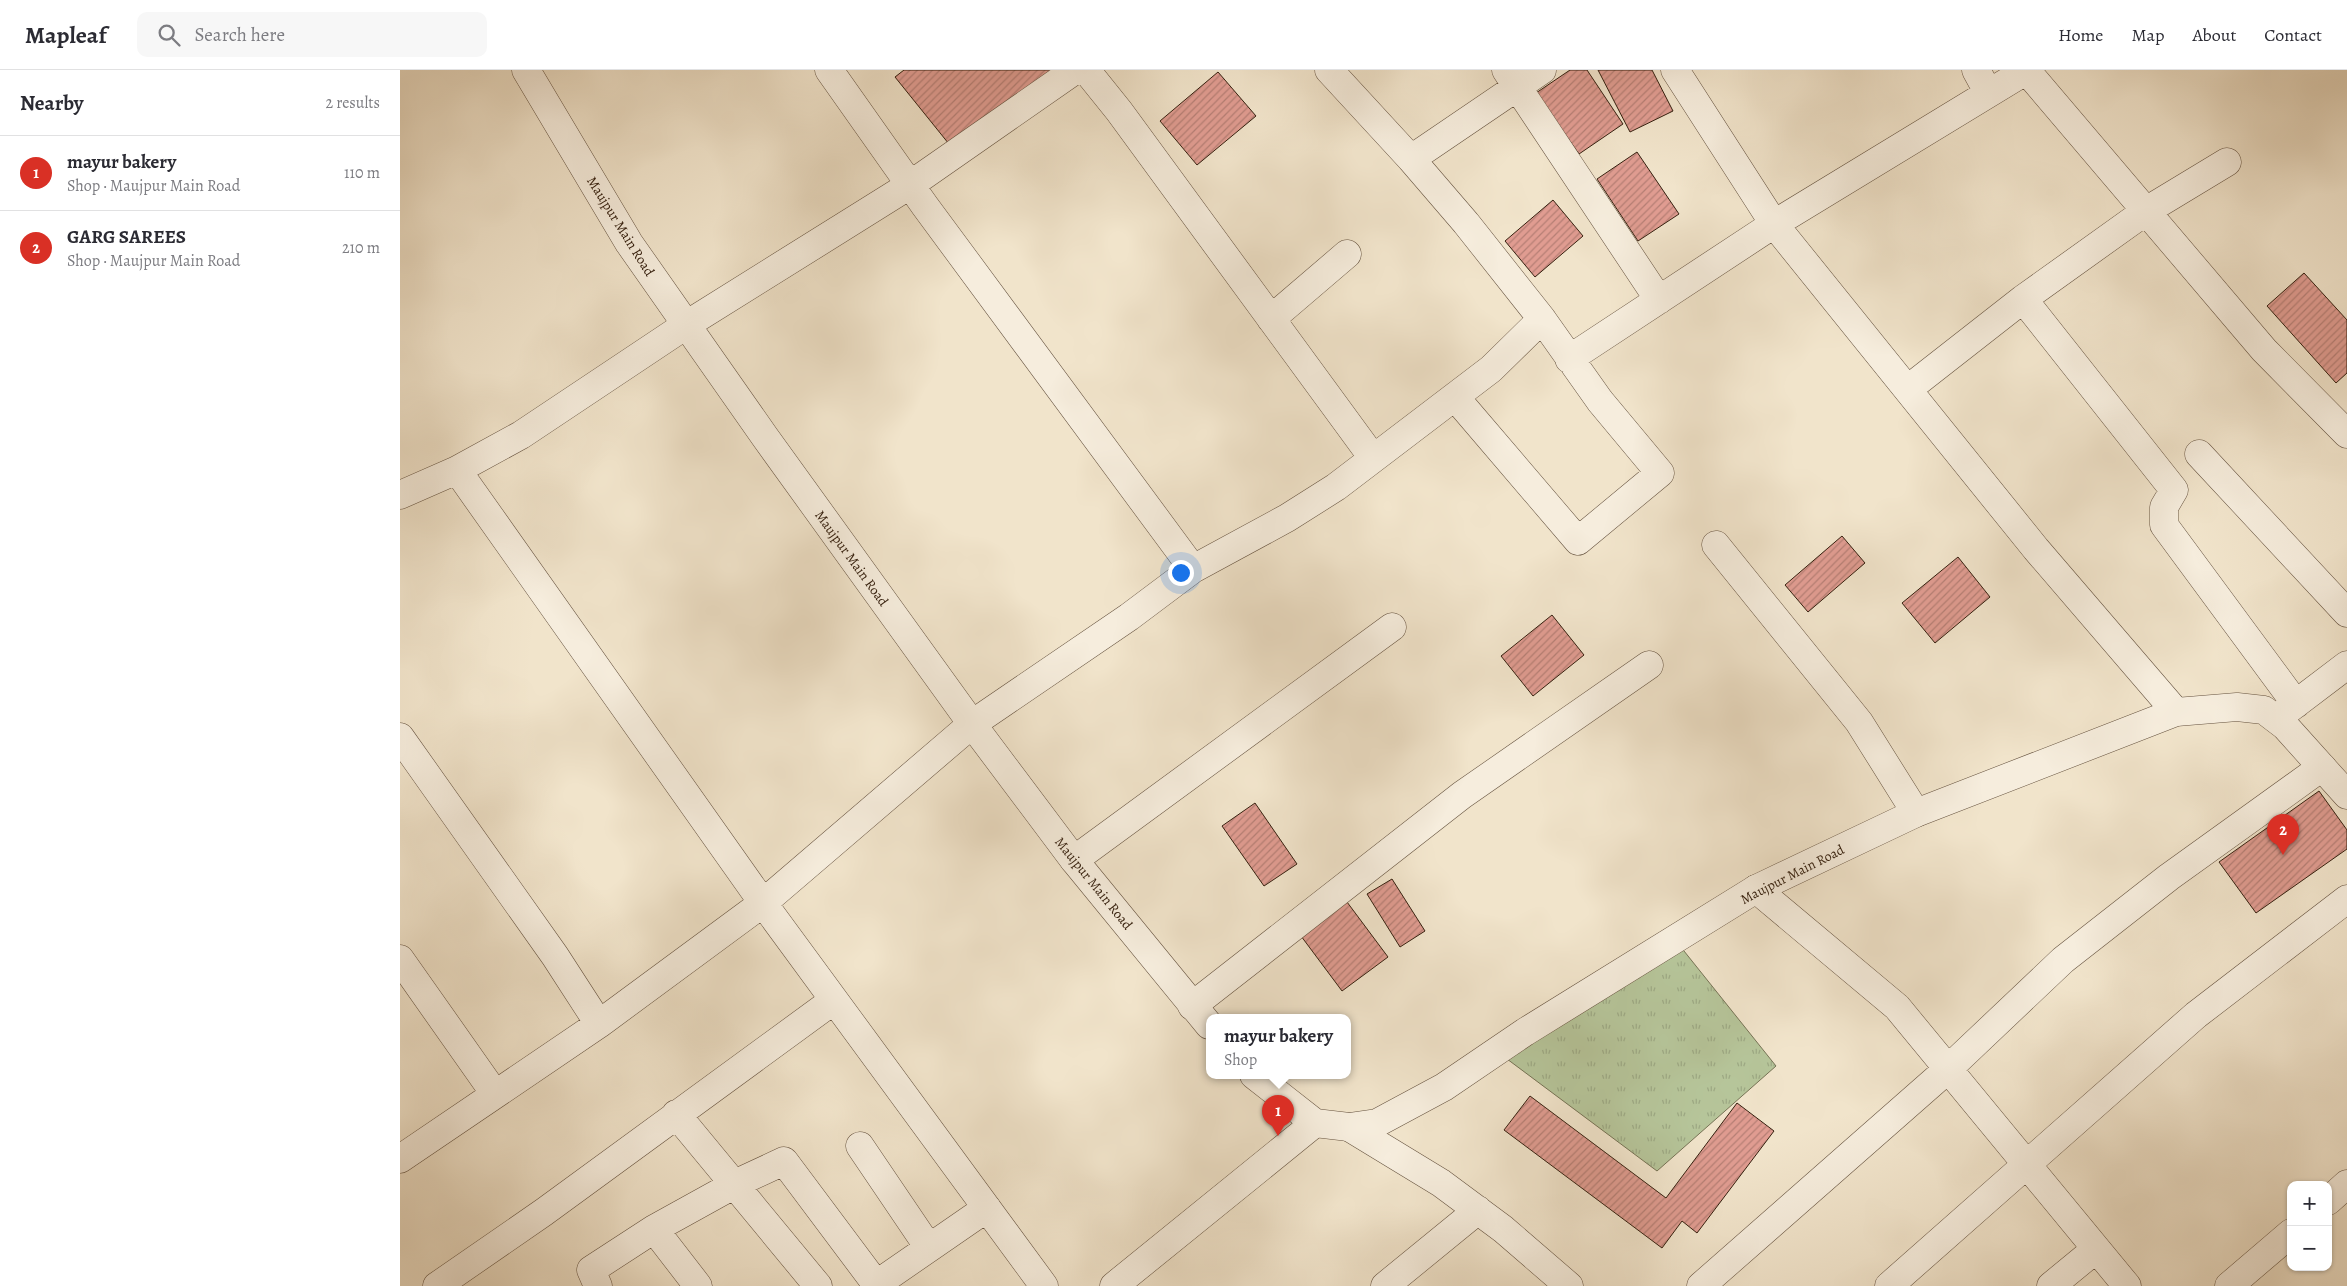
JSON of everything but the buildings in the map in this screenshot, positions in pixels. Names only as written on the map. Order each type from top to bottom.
[{"type":"street","name":"Maujpur Main Road","points":[[526,70],[629,243],[686,325],[972,724],[1074,860],[1201,1015]]},
{"type":"street","points":[[829,70],[910,185],[1193,569]]},
{"type":"street","points":[[400,495],[457,470],[521,436],[686,325],[910,185],[1075,70]]},
{"type":"street","points":[[1086,70],[1125,119],[1373,458]]},
{"type":"street","points":[[1329,70],[1411,159],[1466,223],[1542,319],[1568,359],[1600,401],[1660,473],[1578,541],[1455,397]]},
{"type":"street","points":[[1411,159],[1511,78],[1542,70]]},
{"type":"street","points":[[1675,70],[1774,224],[2036,549],[2176,712]]},
{"type":"street","points":[[1568,359],[1774,224],[1982,81],[2026,70],[2264,350],[2347,434]]},
{"type":"street","points":[[1511,78],[1659,300]]},
{"type":"street","points":[[1908,389],[2023,298],[2146,210],[2227,162]]},
{"type":"street","points":[[1271,319],[1347,254]]},
{"type":"street","points":[[2023,298],[2174,490],[2164,507],[2164,525],[2286,711],[2347,665]]},
{"type":"street","points":[[404,1148],[495,1094],[599,1024],[763,903],[972,724],[1129,617],[1193,569],[1287,518],[1336,487],[1491,369],[1542,319]]},
{"type":"street","points":[[2199,454],[2347,613]]},
{"type":"street","points":[[457,470],[763,903],[1044,1286]]},
{"type":"street","points":[[1716,545],[1859,722],[1916,813]]},
{"type":"street","points":[[1074,860],[1392,627]]},
{"type":"street","points":[[1201,1015],[1462,795],[1648,666]]},
{"type":"street","name":"Maujpur Main Road","points":[[1315,1123],[1349,1127],[1377,1123],[1444,1087],[1525,1032],[1756,890],[1916,813],[2176,712],[2237,707],[2286,711],[2322,767],[2347,795]]},
{"type":"street","points":[[400,737],[555,956],[599,1024]]},
{"type":"street","points":[[1701,1286],[1948,1069],[2063,960],[2169,877],[2322,767]]},
{"type":"street","points":[[1756,890],[1897,1007],[2126,1286]]},
{"type":"street","points":[[1889,1286],[2196,1016],[2347,899]]},
{"type":"street","points":[[400,958],[495,1094]]},
{"type":"street","points":[[437,1286],[544,1212],[834,1000]]},
{"type":"street","points":[[1114,1286],[1315,1123],[1259,1079]]},
{"type":"street","points":[[676,1114],[818,1286]]},
{"type":"street","points":[[1349,1127],[1441,1183],[1503,1229],[1569,1286]]},
{"type":"street","points":[[860,1146],[929,1248]]},
{"type":"street","points":[[598,1286],[591,1270],[654,1229],[734,1185],[784,1161],[875,1285],[987,1208]]},
{"type":"street","points":[[2332,1197],[2347,1184]]},
{"type":"street","points":[[1385,1286],[1478,1210]]},
{"type":"street","points":[[654,1229],[698,1286]]},
{"type":"street","points":[[2229,1286],[2287,1236]]},
{"type":"street","points":[[2051,1286],[2096,1249]]},
{"type":"green space","points":[[1680,946],[1776,1066],[1657,1171],[1495,1050]]},
{"type":"place","name":"GARG SAREES","points":[[2283,855]]},
{"type":"place","name":"mayur bakery","points":[[1278,1136]]}]
